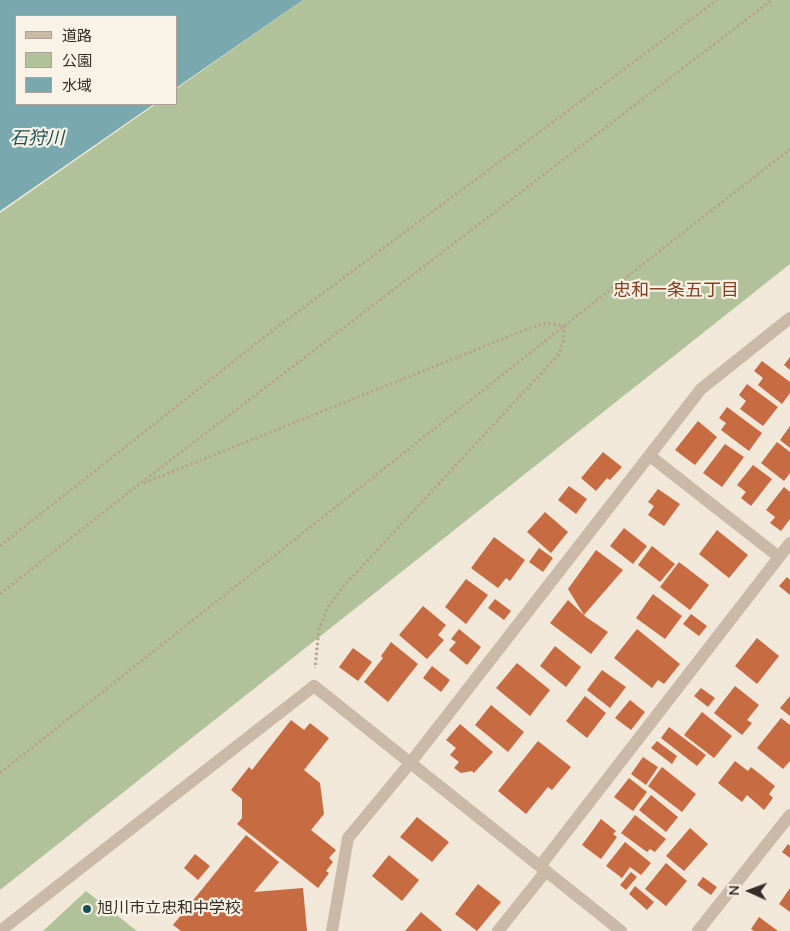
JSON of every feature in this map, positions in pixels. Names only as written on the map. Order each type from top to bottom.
[{"type":"street","points":[[332,931],[348,838],[411,762],[701,389],[790,318]]},
{"type":"street","points":[[650,456],[778,557]]},
{"type":"street","points":[[498,931],[543,868],[790,543]]},
{"type":"street","points":[[0,931],[314,686],[621,931]]},
{"type":"street","points":[[698,931],[790,815]]},
{"type":"path","points":[[0,546],[272,331],[716,0]]},
{"type":"path","points":[[0,594],[138,485],[772,0]]},
{"type":"path","points":[[0,773],[790,149]]},
{"type":"path","points":[[138,485],[530,328],[547,323],[564,326]]},
{"type":"path","points":[[314,686],[319,629],[328,607],[343,587],[559,354],[564,338],[564,326]]},
{"type":"green space","points":[[303,0],[790,0],[790,264],[0,890],[0,213],[155,105],[178,105],[178,88]]},
{"type":"green space","name":"旭川市立忠和中学校","points":[[86,891],[137,931],[43,931]]},
{"type":"water","name":"石狩川","points":[[0,0],[303,0],[178,87],[178,15],[15,15],[15,105],[153,105],[0,211]]},
{"type":"building","points":[[790,357],[790,370],[784,365]]},
{"type":"building","points":[[762,361],[790,382],[790,393],[782,404],[758,385],[763,378],[754,371]]},
{"type":"building","points":[[747,384],[778,407],[763,426],[740,409],[746,401],[739,395]]},
{"type":"building","points":[[727,407],[762,433],[749,451],[721,430],[726,423],[719,418]]},
{"type":"building","points":[[698,421],[717,437],[695,465],[675,450]]},
{"type":"building","points":[[790,426],[790,448],[780,440]]},
{"type":"building","points":[[777,442],[790,452],[790,473],[784,481],[761,463]]},
{"type":"building","points":[[725,444],[744,457],[722,487],[703,473]]},
{"type":"building","points":[[603,452],[622,467],[610,480],[607,478],[596,491],[581,478]]},
{"type":"building","points":[[753,465],[772,479],[751,506],[741,498],[746,492],[737,485]]},
{"type":"building","points":[[569,486],[587,499],[576,514],[558,500]]},
{"type":"building","points":[[784,487],[790,492],[790,519],[781,531],[770,523],[775,517],[766,510]]},
{"type":"building","points":[[658,489],[680,504],[664,526],[648,515],[654,506],[648,502]]},
{"type":"building","points":[[545,512],[568,532],[551,553],[527,532]]},
{"type":"building","points":[[624,528],[647,546],[633,564],[610,546]]},
{"type":"building","points":[[717,530],[748,555],[729,578],[699,554]]},
{"type":"building","points":[[494,537],[525,560],[510,581],[506,578],[498,588],[471,568]]},
{"type":"building","points":[[652,546],[675,564],[660,582],[638,565]]},
{"type":"building","points":[[539,548],[553,558],[543,572],[529,562]]},
{"type":"building","points":[[596,550],[623,570],[584,615],[568,589]]},
{"type":"building","points":[[679,562],[709,585],[690,610],[660,587]]},
{"type":"building","points":[[787,577],[790,580],[790,595],[779,586]]},
{"type":"building","points":[[466,579],[488,595],[466,624],[445,607]]},
{"type":"building","points":[[653,594],[682,616],[665,639],[636,618]]},
{"type":"building","points":[[495,599],[511,611],[504,620],[488,608]]},
{"type":"building","points":[[568,600],[586,617],[608,632],[591,654],[550,623]]},
{"type":"building","points":[[423,606],[446,625],[438,635],[444,640],[427,659],[399,635]]},
{"type":"building","points":[[691,614],[707,626],[699,636],[683,624]]},
{"type":"building","points":[[459,629],[481,647],[467,665],[449,650],[456,642],[451,639]]},
{"type":"building","points":[[637,629],[680,664],[664,684],[658,680],[652,688],[614,658]]},
{"type":"building","points":[[757,638],[779,656],[757,684],[735,666]]},
{"type":"building","points":[[391,642],[418,664],[388,702],[364,682],[383,658],[381,656]]},
{"type":"building","points":[[555,646],[581,667],[566,687],[540,666]]},
{"type":"building","points":[[353,648],[372,662],[358,681],[339,667]]},
{"type":"building","points":[[517,663],[550,690],[530,716],[496,688]]},
{"type":"building","points":[[432,666],[450,680],[441,692],[423,678]]},
{"type":"building","points":[[602,670],[626,687],[610,708],[587,690]]},
{"type":"building","points":[[735,686],[759,705],[747,720],[752,723],[742,735],[714,713]]},
{"type":"building","points":[[701,688],[715,698],[708,707],[694,696]]},
{"type":"building","points":[[585,696],[606,713],[587,738],[566,721]]},
{"type":"building","points":[[790,696],[790,716],[780,708]]},
{"type":"building","points":[[630,700],[645,712],[631,730],[615,718]]},
{"type":"building","points":[[491,705],[524,732],[508,752],[475,725]]},
{"type":"building","points":[[702,712],[732,736],[714,758],[684,735]]},
{"type":"building","points":[[781,718],[790,725],[790,761],[783,769],[757,748]]},
{"type":"building","points":[[291,720],[304,730],[310,723],[329,738],[304,770],[320,783],[324,814],[311,830],[336,850],[329,858],[333,862],[326,871],[329,873],[318,888],[237,824],[242,818],[242,799],[231,790],[249,767],[252,770]]},
{"type":"building","points":[[460,724],[493,752],[474,773],[472,771],[461,773],[454,768],[459,762],[450,755],[456,748],[446,740]]},
{"type":"building","points":[[669,727],[706,755],[697,766],[661,738]]},
{"type":"building","points":[[538,741],[571,767],[552,790],[548,787],[526,814],[498,791]]},
{"type":"building","points":[[657,741],[677,756],[672,764],[651,748]]},
{"type":"building","points":[[643,757],[658,767],[646,785],[631,774]]},
{"type":"building","points":[[735,761],[748,771],[751,767],[775,786],[769,794],[773,798],[764,810],[747,795],[742,802],[718,783]]},
{"type":"building","points":[[662,767],[696,794],[682,812],[648,786]]},
{"type":"building","points":[[629,778],[647,792],[633,811],[614,797]]},
{"type":"building","points":[[651,795],[678,817],[666,832],[639,810]]},
{"type":"building","points":[[635,815],[666,839],[655,852],[650,849],[647,852],[621,833]]},
{"type":"building","points":[[417,817],[449,842],[432,862],[400,837]]},
{"type":"building","points":[[601,819],[616,831],[613,834],[617,837],[601,859],[582,845]]},
{"type":"building","points":[[690,828],[708,844],[684,871],[666,856]]},
{"type":"building","points":[[246,835],[279,862],[254,892],[303,888],[307,931],[181,931],[173,925]]},
{"type":"building","points":[[625,842],[651,863],[641,875],[630,867],[622,878],[606,866]]},
{"type":"building","points":[[788,844],[790,846],[790,858],[782,852]]},
{"type":"building","points":[[195,854],[210,866],[198,880],[184,868]]},
{"type":"building","points":[[389,855],[419,880],[402,901],[372,876]]},
{"type":"building","points":[[666,863],[687,881],[666,906],[645,889]]},
{"type":"building","points":[[631,872],[637,877],[626,890],[620,885]]},
{"type":"building","points":[[703,877],[717,887],[711,895],[697,885]]},
{"type":"building","points":[[478,884],[501,902],[477,931],[455,914]]},
{"type":"building","points":[[635,886],[654,902],[647,910],[629,894]]},
{"type":"building","points":[[790,888],[790,912],[779,904]]},
{"type":"building","points":[[421,912],[442,930],[405,931]]},
{"type":"building","points":[[759,917],[778,931],[754,931],[751,929]]},
{"type":"place","name":"旭川市立忠和中学校","points":[[87,909]]},
{"type":"district","name":"忠和一条五丁目","points":[[676,292]]}]
